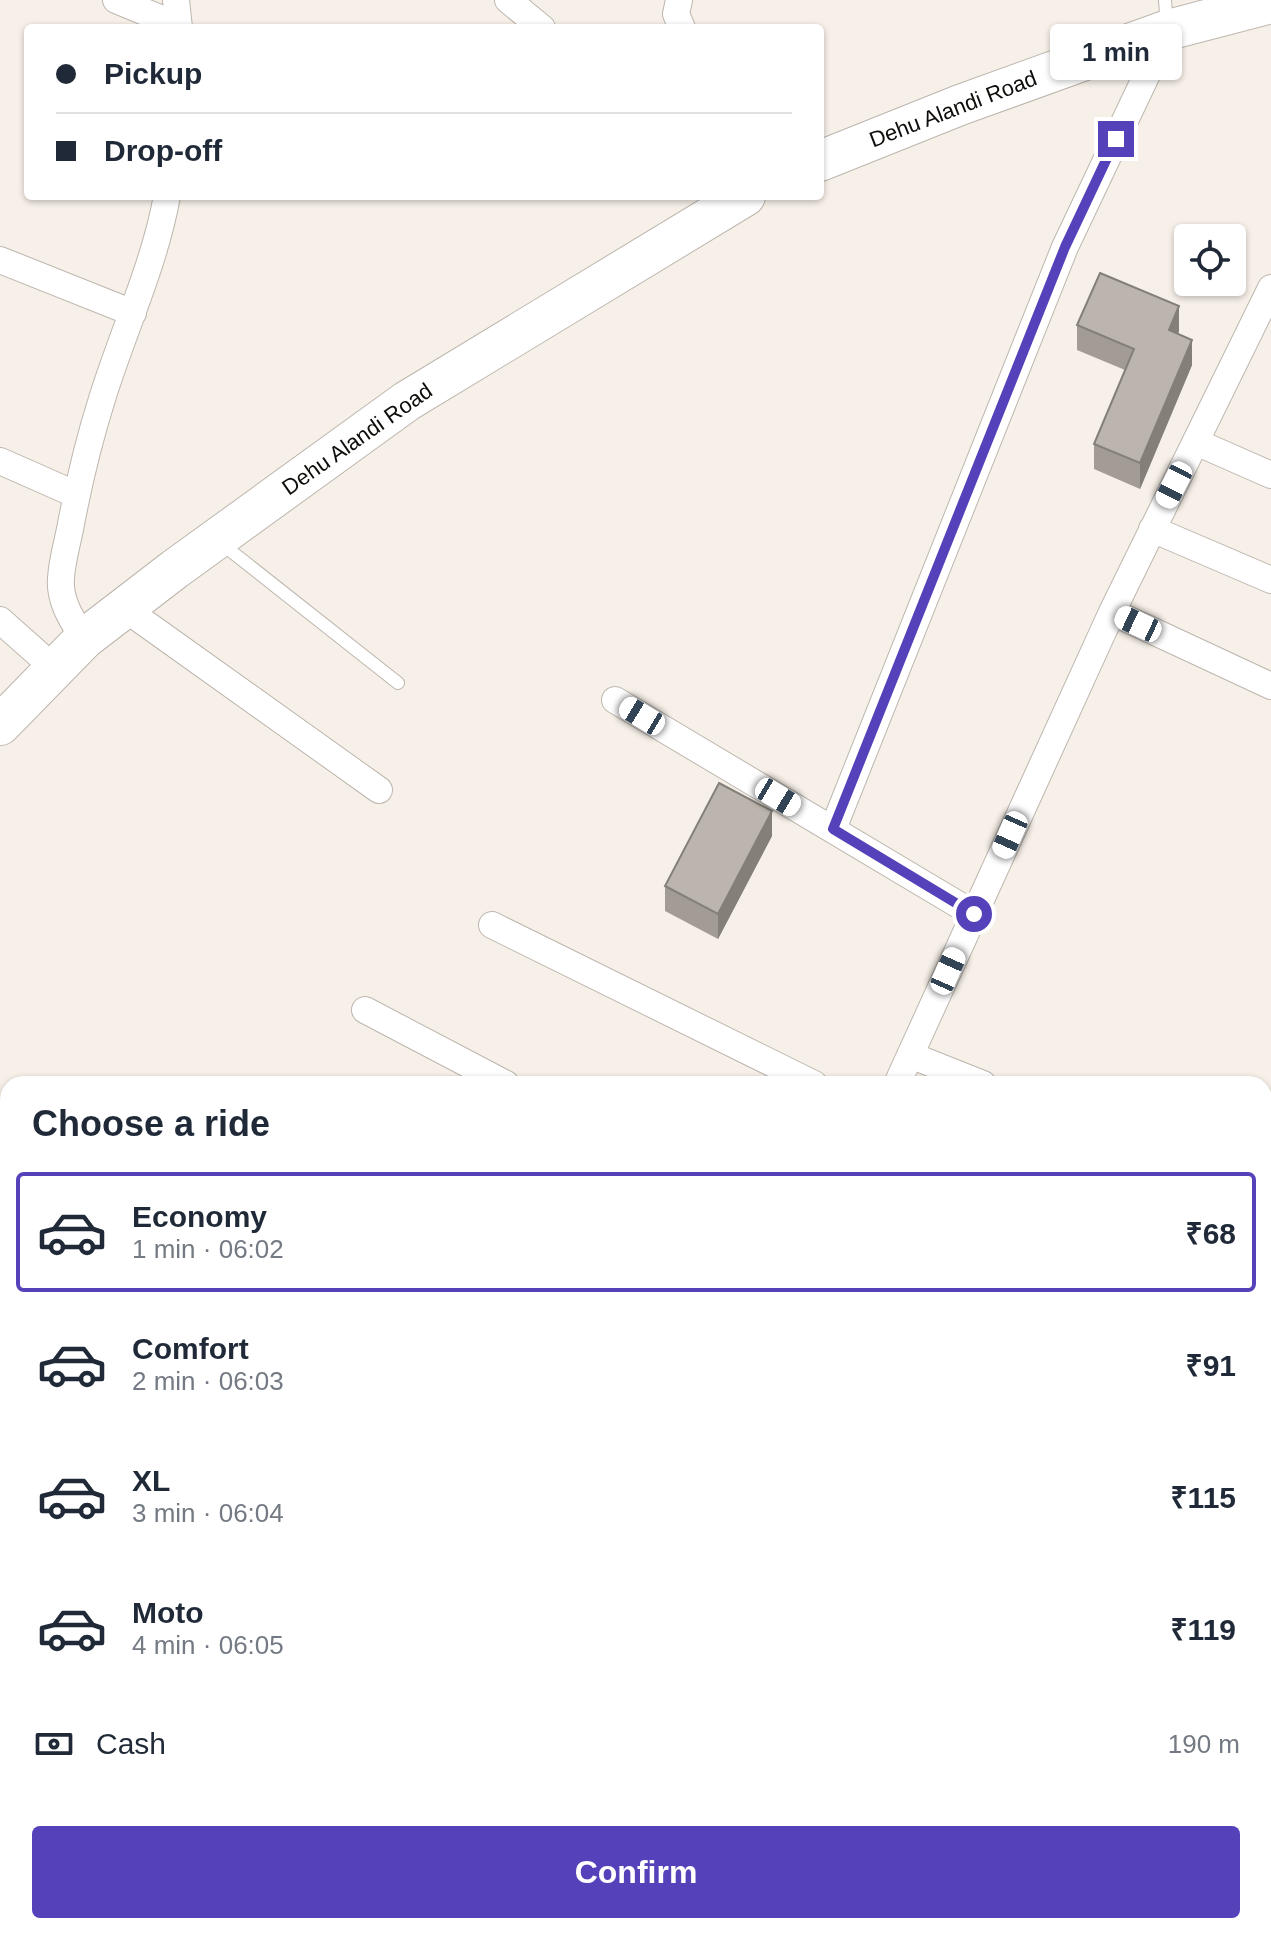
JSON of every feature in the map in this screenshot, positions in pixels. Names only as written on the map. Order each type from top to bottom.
[{"type":"main road","name":"Dehu Alandi Road","points":[[824,159],[960,105],[1166,15],[1271,3]]},
{"type":"main road","name":"Dehu Alandi Road","points":[[0,725],[84,639],[407,401],[737,200]]},
{"type":"street","points":[[116,0],[178,18]]},
{"type":"street","points":[[508,0],[537,24]]},
{"type":"street","points":[[679,0],[676,14],[680,24]]},
{"type":"street","points":[[833,829],[1065,247],[1166,15]]},
{"type":"street","points":[[84,639],[69,615],[61,578],[77,495],[102,398],[156,243],[166,200]]},
{"type":"street","points":[[0,260],[133,313]]},
{"type":"street","points":[[901,1076],[1112,612],[1271,288]]},
{"type":"street","points":[[1196,442],[1271,475]]},
{"type":"street","points":[[0,461],[77,495]]},
{"type":"street","points":[[1152,529],[1271,580]]},
{"type":"street","points":[[124,608],[379,790]]},
{"type":"street","points":[[1112,612],[1271,686]]},
{"type":"street","points":[[0,620],[54,668]]},
{"type":"street","points":[[615,700],[974,914]]},
{"type":"street","points":[[492,925],[798,1076]]},
{"type":"street","points":[[365,1010],[491,1076]]},
{"type":"street","points":[[910,1055],[963,1076]]},
{"type":"lane","points":[[216,539],[398,683]]},
{"type":"building","points":[[1100,273],[1179,306],[1169,330],[1192,340],[1140,463],[1094,444],[1134,349],[1077,325]]},
{"type":"building","points":[[719,783],[772,811],[718,914],[665,886]]},
{"type":"route","points":[[974,914],[833,829],[1065,247],[1116,139]]}]
